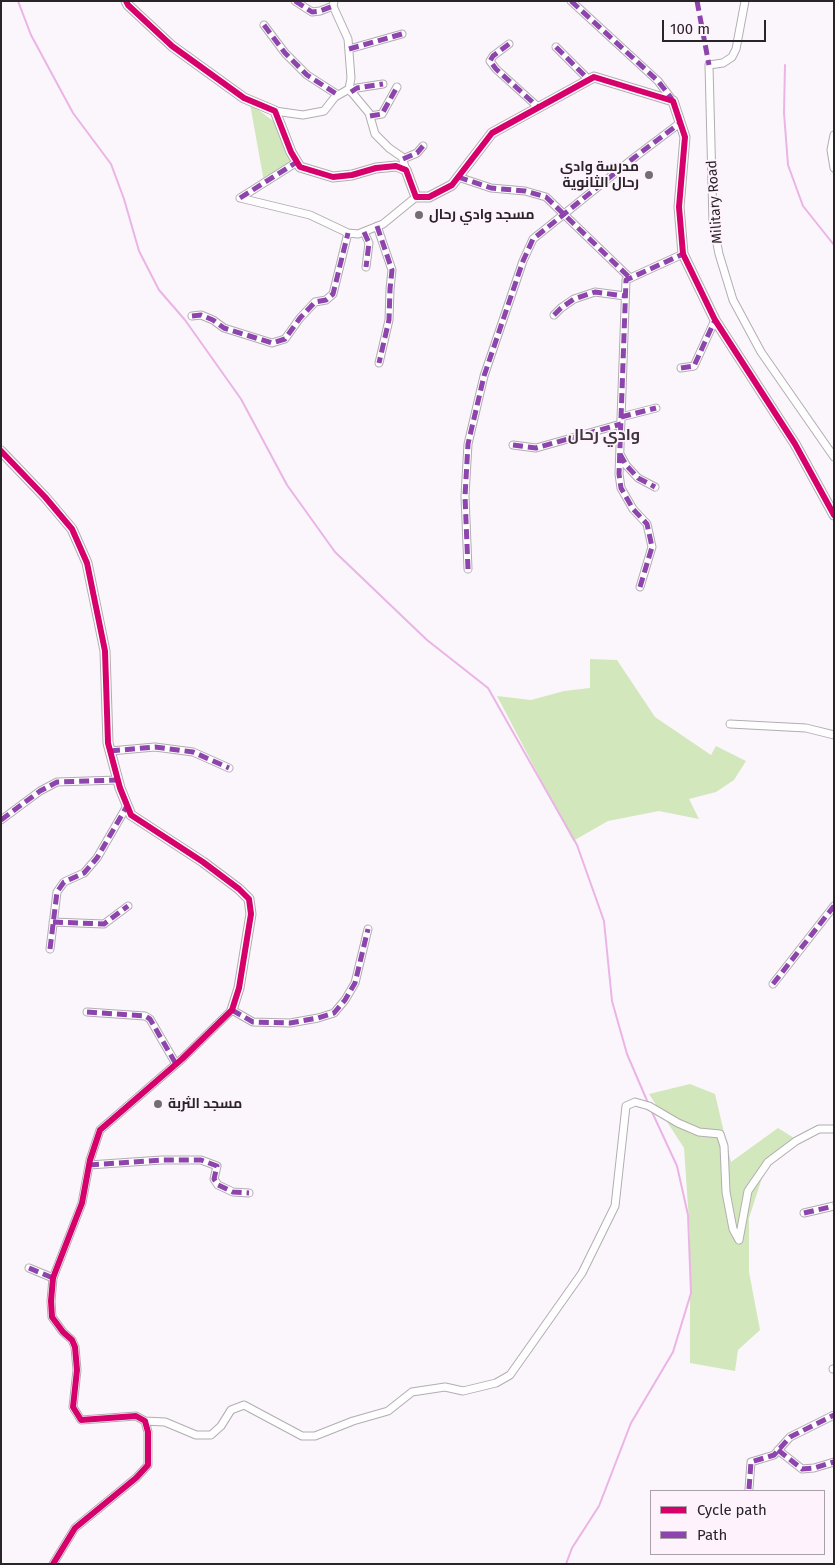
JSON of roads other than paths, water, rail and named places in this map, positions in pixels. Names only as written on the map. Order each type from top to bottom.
[{"type":"street","points":[[295,1],[312,12],[320,11],[333,4],[348,39],[350,90],[370,116],[376,134],[389,148],[402,156],[416,197]]},
{"type":"street","points":[[571,1],[658,81],[673,101],[685,137],[678,207],[683,254],[714,320],[794,444],[834,515]]},
{"type":"street","name":"Military Road","points":[[745,1],[736,49],[732,57],[723,63],[709,65],[714,223],[723,271],[733,300],[761,352],[834,457]]},
{"type":"street","points":[[130,2],[172,46],[236,93],[275,111],[302,116],[324,111],[338,95],[357,88],[383,84]]},
{"type":"street","points":[[264,24],[285,53],[307,75],[338,95]]},
{"type":"street","points":[[349,50],[402,34]]},
{"type":"street","points":[[509,44],[493,56],[490,61],[496,70],[538,107]]},
{"type":"street","points":[[556,47],[589,80]]},
{"type":"street","points":[[297,162],[240,198],[310,215],[348,233],[358,234],[383,224],[416,197],[430,197],[452,185],[492,132],[594,77],[673,101]]},
{"type":"street","points":[[370,116],[382,114],[397,87]]},
{"type":"street","points":[[275,111],[300,168],[333,177],[396,166],[406,170]]},
{"type":"street","points":[[468,569],[465,496],[468,444],[484,376],[523,260],[533,239],[680,123]]},
{"type":"street","points":[[834,136],[831,150],[834,168]]},
{"type":"street","points":[[403,159],[418,154],[423,146]]},
{"type":"street","points":[[458,177],[491,188],[525,191],[546,197],[630,278]]},
{"type":"street","points":[[377,226],[392,270],[389,320],[379,363]]},
{"type":"street","points":[[364,232],[368,243],[366,267]]},
{"type":"street","points":[[192,316],[201,315],[224,328],[272,343],[285,339],[300,318],[315,302],[326,300],[333,294],[348,233]]},
{"type":"street","points":[[640,586],[652,547],[647,524],[633,509],[621,488],[619,474],[626,280],[683,254]]},
{"type":"street","points":[[554,315],[574,299],[594,292],[625,296]]},
{"type":"street","points":[[681,368],[694,366],[714,320]]},
{"type":"street","points":[[513,445],[536,448],[656,408]]},
{"type":"street","points":[[1,451],[45,497],[72,529],[87,563],[105,651],[108,743],[118,780],[131,815],[203,862],[239,889],[249,899],[251,914],[239,988],[232,1010],[176,1064],[100,1130],[89,1165],[82,1203],[53,1278],[51,1301],[52,1317],[75,1347],[77,1370],[73,1407],[81,1420],[136,1416],[145,1421],[165,1422],[196,1435],[211,1435],[221,1426],[231,1410],[244,1405],[302,1436],[316,1436],[353,1421],[388,1411],[412,1392],[445,1387],[463,1391],[496,1383],[510,1375],[582,1273],[615,1206],[626,1106],[635,1102],[650,1106],[700,1132],[720,1134],[724,1146],[726,1192],[733,1228],[740,1240],[748,1191],[768,1162],[819,1129],[834,1129]]},
{"type":"street","points":[[620,454],[626,465],[638,478],[655,487]]},
{"type":"street","points":[[730,724],[806,728],[834,735]]},
{"type":"street","points":[[110,751],[155,747],[193,752],[229,768]]},
{"type":"street","points":[[1,820],[40,791],[57,782],[118,780]]},
{"type":"street","points":[[50,949],[57,892],[64,882],[84,873],[97,858],[127,806]]},
{"type":"street","points":[[53,922],[104,924],[128,906]]},
{"type":"street","points":[[773,984],[834,906]]},
{"type":"street","points":[[232,1010],[253,1022],[290,1023],[334,1013],[356,983],[368,929]]},
{"type":"street","points":[[87,1012],[145,1016],[150,1020],[176,1064]]},
{"type":"street","points":[[89,1165],[162,1160],[201,1160],[217,1166],[214,1178],[218,1185],[233,1192],[248,1193]]},
{"type":"street","points":[[804,1213],[834,1206]]},
{"type":"street","points":[[29,1268],[53,1278]]},
{"type":"street","points":[[749,1489],[751,1462],[774,1456],[790,1436],[834,1415]]},
{"type":"street","points":[[53,1564],[75,1528],[136,1478],[148,1465],[148,1432],[145,1421]]},
{"type":"street","points":[[778,1450],[802,1468],[814,1468],[834,1462]]},
{"type":"waterway","points":[[18,1],[31,35],[73,113],[111,164],[124,199],[139,251],[159,290],[185,320],[241,399],[287,485],[335,552],[427,640],[488,688],[577,845],[604,921],[612,1001],[627,1054],[648,1103]]},
{"type":"waterway","points":[[785,65],[784,113],[788,165],[803,206],[834,245]]},
{"type":"waterway","points":[[566,1564],[572,1548],[599,1506],[631,1423],[673,1352],[691,1293],[688,1215],[677,1166],[652,1112]]},
{"type":"place","name":"مدرسة وادي رحال الثانوية","points":[[649,175]]},
{"type":"place","name":"مسجد وادي رحال","points":[[419,215]]},
{"type":"place","name":"مسجد الثربة","points":[[158,1104]]},
{"type":"district","name":"وادي رحال","points":[[604,436]]}]
